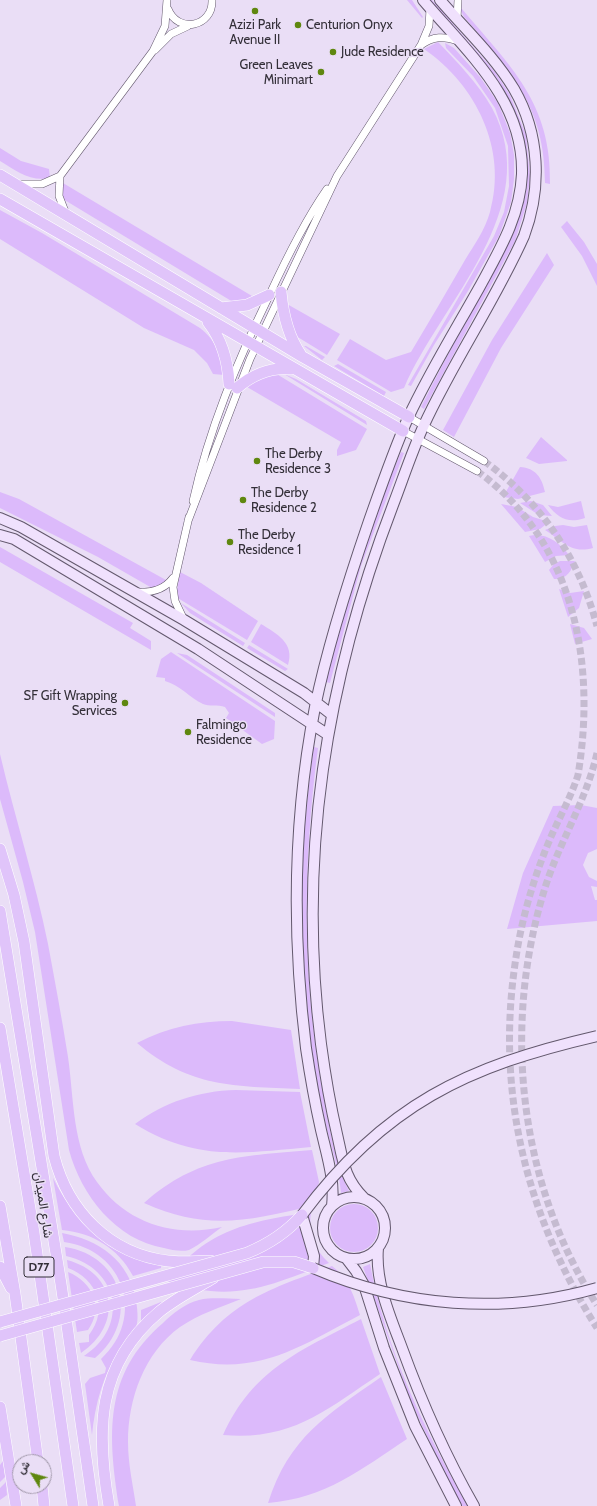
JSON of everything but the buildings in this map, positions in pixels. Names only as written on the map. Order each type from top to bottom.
[{"type":"main road","points":[[0,175],[257,330],[409,417]]},
{"type":"main road","points":[[0,199],[251,345],[403,431]]},
{"type":"main road","points":[[281,292],[286,325],[293,342],[303,357]]},
{"type":"main road","points":[[221,308],[247,305],[269,295]]},
{"type":"main road","points":[[205,318],[216,334],[224,351],[233,386],[262,372],[278,369],[293,369]]},
{"type":"main road","points":[[0,849],[14,895],[22,934],[54,1156],[61,1178],[74,1205],[94,1227],[118,1244],[145,1256],[180,1262],[219,1261]]},
{"type":"main road","points":[[0,911],[61,1284],[93,1506]]},
{"type":"main road","name":"شارع الميدان","points":[[0,1028],[35,1241],[72,1506]]},
{"type":"main road","name":"D77","points":[[0,1206],[15,1294],[37,1454]]},
{"type":"main road","points":[[0,1322],[247,1253],[265,1245],[289,1229],[302,1214]]},
{"type":"main road","points":[[0,1336],[220,1274],[273,1261],[294,1262],[313,1268]]},
{"type":"main road","points":[[0,1267],[15,1294]]},
{"type":"main road","points":[[109,1506],[101,1443],[102,1416],[112,1378],[124,1354],[140,1332],[158,1313],[180,1297],[220,1274]]},
{"type":"main road","points":[[0,1407],[16,1506]]},
{"type":"main road","points":[[0,1443],[4,1432]]},
{"type":"main road","points":[[43,1494],[44,1506]]},
{"type":"street","points":[[11,182],[36,185],[48,183],[60,176],[153,51],[165,26],[168,9],[167,0]]},
{"type":"street","points":[[153,51],[174,32],[188,26],[198,24],[205,19],[210,12],[212,0]]},
{"type":"street","points":[[332,1206],[333,1187],[331,1172],[321,1130],[308,1057],[298,948],[299,838],[302,794],[316,702],[349,581],[403,431],[440,357],[505,240],[515,215],[521,188],[520,148],[509,109],[496,86],[423,0]]},
{"type":"street","points":[[346,1258],[364,1258],[378,1248],[385,1234],[384,1218],[375,1204],[364,1198],[350,1180],[342,1158],[328,1090],[316,1004],[312,925],[313,868],[320,783],[331,714],[350,634],[363,590],[418,439],[518,249],[529,223],[536,182],[533,141],[520,101],[498,67],[440,0]]},
{"type":"street","points":[[457,20],[458,0]]},
{"type":"street","points":[[168,9],[175,21],[188,26]]},
{"type":"street","points":[[184,620],[174,598],[173,587],[174,576],[188,521],[211,464],[233,386],[257,330],[269,295],[300,233],[321,198],[337,176],[421,45],[428,26],[430,9]]},
{"type":"street","points":[[421,45],[439,37],[458,41]]},
{"type":"street","points":[[60,176],[59,196],[66,215]]},
{"type":"street","points":[[257,330],[281,292],[337,176]]},
{"type":"street","points":[[409,417],[423,427],[484,461]]},
{"type":"street","points":[[403,431],[477,471]]},
{"type":"street","points":[[0,518],[21,527],[184,620],[304,693],[331,714]]},
{"type":"street","points":[[0,536],[14,539],[143,615],[328,734]]},
{"type":"street","points":[[135,592],[150,592],[159,589],[168,584],[174,576]]},
{"type":"street","points":[[597,1036],[534,1052],[495,1065],[456,1081],[420,1101],[386,1125],[355,1152],[327,1182],[302,1214],[314,1256],[313,1268],[344,1280],[391,1294],[457,1304],[492,1305],[563,1297],[597,1288]]},
{"type":"street","points":[[364,1198],[347,1197],[332,1206],[325,1217],[324,1236],[335,1252],[346,1258],[364,1285],[384,1348],[406,1406],[440,1477],[456,1506]]},
{"type":"street","points":[[378,1248],[379,1281],[399,1341],[430,1420],[450,1463],[474,1506]]},
{"type":"shaded area","points":[[407,0],[412,0],[423,17],[422,18]]},
{"type":"shaded area","points":[[429,0],[432,0],[495,72],[510,95],[526,135],[530,177],[527,203],[515,241],[424,409],[421,407],[514,230],[522,206],[527,181],[527,155],[521,128],[509,99],[482,60]]},
{"type":"shaded area","points":[[460,9],[462,9],[511,68],[525,88],[536,108],[544,130],[549,156],[550,184],[545,183],[539,132],[532,111],[510,73],[464,17]]},
{"type":"shaded area","points":[[438,42],[474,81],[492,108],[505,145],[506,182],[498,218],[482,253],[421,355],[404,388],[391,392],[337,360],[350,339],[386,360],[411,352],[482,231],[490,212],[494,188],[495,165],[491,142],[483,120],[459,81],[443,64],[424,49]]},
{"type":"shaded area","points":[[445,43],[454,48],[480,77],[498,103],[510,133],[514,155],[514,179],[511,202],[499,236],[411,386],[408,385],[494,236],[504,212],[509,186],[508,146],[495,108],[473,76],[446,48]]},
{"type":"shaded area","points":[[0,148],[21,161],[49,169],[50,178],[43,179],[24,175],[0,161]]},
{"type":"shaded area","points":[[63,183],[252,296],[250,301],[233,302],[63,199],[61,195]]},
{"type":"shaded area","points":[[0,210],[42,233],[200,328],[214,343],[221,361],[224,375],[213,374],[207,363],[194,350],[144,328],[0,239]]},
{"type":"shaded area","points":[[567,221],[584,242],[597,264],[597,286],[582,256],[561,227]]},
{"type":"shaded area","points":[[547,253],[554,265],[501,348],[454,437],[443,430],[492,340]]},
{"type":"shaded area","points":[[287,304],[340,334],[327,355],[296,336],[292,328]]},
{"type":"shaded area","points":[[304,346],[306,346],[325,357],[322,360]]},
{"type":"shaded area","points":[[338,364],[386,392],[384,396],[334,366]]},
{"type":"shaded area","points":[[275,373],[367,429],[356,450],[337,456],[337,450],[341,442],[247,387],[251,383]]},
{"type":"shaded area","points":[[284,374],[296,379],[366,421],[367,425]]},
{"type":"shaded area","points":[[541,437],[567,461],[539,464],[526,458]]},
{"type":"shaded area","points":[[401,452],[404,453],[361,566],[330,683],[326,682],[349,594],[358,566],[378,508]]},
{"type":"shaded area","points":[[520,467],[530,469],[540,478],[545,492],[518,499],[503,497]]},
{"type":"shaded area","points":[[0,492],[19,499],[166,580],[160,585],[152,588],[98,557],[0,508]]},
{"type":"shaded area","points":[[531,501],[543,505],[552,516],[539,515],[520,503]]},
{"type":"shaded area","points":[[581,501],[585,518],[579,520],[564,519],[548,505],[558,507]]},
{"type":"shaded area","points":[[501,504],[517,507],[533,517],[549,522],[540,529],[525,532]]},
{"type":"shaded area","points":[[563,525],[574,527],[587,525],[593,548],[572,548],[545,530]]},
{"type":"shaded area","points":[[541,535],[551,539],[561,546],[569,555],[556,556],[545,562],[529,536]]},
{"type":"shaded area","points":[[0,547],[133,623],[130,628],[151,641],[151,650],[0,562]]},
{"type":"shaded area","points":[[560,561],[575,561],[568,574],[562,578],[554,579],[549,570],[554,564]]},
{"type":"shaded area","points":[[180,572],[201,583],[258,621],[247,640],[176,597]]},
{"type":"shaded area","points":[[559,589],[570,593],[584,591],[579,608],[568,617]]},
{"type":"shaded area","points":[[181,603],[245,643],[243,646],[190,613]]},
{"type":"shaded area","points":[[261,624],[283,640],[287,645],[290,657],[288,665],[251,642]]},
{"type":"shaded area","points":[[570,624],[584,628],[592,639],[575,644]]},
{"type":"shaded area","points":[[249,645],[288,669],[285,671],[247,648]]},
{"type":"shaded area","points":[[171,652],[275,721],[274,739],[262,744],[226,718],[229,713],[225,707],[203,704],[175,685],[165,681],[165,678],[156,677],[161,659]]},
{"type":"shaded area","points":[[177,653],[187,655],[275,713],[275,717]]},
{"type":"shaded area","points":[[314,747],[318,748],[309,837],[307,882],[308,971],[317,1059],[325,1103],[340,1170],[349,1191],[341,1193],[337,1168],[316,1081],[303,976],[301,900],[305,824]]},
{"type":"shaded area","points":[[0,754],[48,944],[68,1057],[75,1122],[83,1154],[89,1169],[97,1182],[109,1196],[122,1208],[137,1217],[152,1224],[186,1230],[204,1230],[222,1227],[189,1250],[173,1250],[147,1243],[131,1236],[103,1213],[82,1183],[75,1167],[69,1150],[35,932],[0,799]]},
{"type":"shaded area","points":[[581,805],[597,808],[597,849],[588,853],[583,865],[589,877],[597,881],[597,887],[591,886],[595,900],[597,900],[597,921],[507,929],[523,873],[553,806]]},
{"type":"shaded area","points":[[232,1021],[291,1030],[300,1089],[233,1085],[194,1077],[157,1058],[137,1043],[149,1037],[183,1026],[207,1022]]},
{"type":"shaded area","points":[[236,1090],[300,1092],[311,1147],[242,1152],[200,1150],[158,1136],[135,1124],[146,1116],[182,1099],[195,1095]]},
{"type":"shaded area","points":[[312,1150],[319,1182],[313,1206],[269,1216],[228,1221],[188,1218],[144,1203],[164,1187],[184,1175],[203,1167],[244,1157]]},
{"type":"shaded area","points":[[53,1178],[72,1209],[97,1234],[111,1245],[127,1254],[143,1261],[161,1266],[161,1268],[133,1276],[120,1257],[104,1244],[94,1238],[62,1230]]},
{"type":"shaded area","points":[[354,1204],[363,1206],[371,1211],[376,1219],[378,1228],[376,1237],[371,1245],[363,1250],[354,1252],[345,1250],[337,1245],[332,1237],[330,1228],[332,1219],[337,1211],[345,1206]]},
{"type":"shaded area","points":[[311,1212],[310,1226],[313,1240],[319,1252],[329,1263],[288,1279],[250,1289],[211,1291],[190,1288],[167,1281],[182,1263],[198,1249],[231,1230],[249,1224]]},
{"type":"shaded area","points":[[62,1233],[76,1236],[88,1241],[110,1254],[127,1274],[136,1300],[138,1317],[137,1324],[133,1333],[122,1346],[114,1359],[104,1379],[95,1412],[92,1435],[85,1384],[90,1378],[105,1373],[106,1368],[101,1359],[115,1343],[123,1325],[125,1306],[122,1288],[114,1272],[102,1258],[85,1248],[64,1242]]},
{"type":"shaded area","points":[[65,1247],[85,1253],[101,1263],[112,1276],[119,1292],[121,1309],[118,1326],[109,1343],[95,1358],[84,1356],[99,1344],[108,1329],[112,1314],[112,1299],[107,1285],[98,1272],[84,1263],[66,1256]]},
{"type":"shaded area","points":[[67,1260],[84,1267],[96,1276],[104,1288],[108,1301],[108,1315],[104,1328],[95,1341],[81,1353],[79,1343],[89,1342],[89,1335],[95,1325],[99,1305],[93,1287],[86,1279],[68,1268]]},
{"type":"shaded area","points":[[370,1264],[386,1327],[409,1389],[437,1449],[468,1506],[461,1506],[455,1496],[411,1402],[363,1267]]},
{"type":"shaded area","points":[[332,1266],[347,1282],[360,1315],[298,1347],[259,1361],[237,1364],[215,1364],[190,1360],[204,1340],[235,1310],[270,1290]]},
{"type":"shaded area","points":[[68,1272],[77,1276],[84,1282],[90,1289],[93,1296],[95,1313],[93,1322],[88,1330],[77,1332]]},
{"type":"shaded area","points":[[204,1299],[241,1299],[187,1322],[167,1338],[148,1363],[140,1378],[135,1394],[129,1426],[129,1458],[136,1506],[119,1506],[115,1480],[112,1431],[114,1407],[120,1385],[129,1363],[143,1343],[184,1306],[194,1301]]},
{"type":"shaded area","points":[[161,1302],[162,1303],[141,1322],[141,1310]]},
{"type":"shaded area","points":[[361,1319],[380,1374],[325,1411],[289,1428],[247,1436],[223,1435],[235,1412],[249,1394],[280,1364],[298,1352]]},
{"type":"shaded area","points":[[381,1377],[407,1439],[358,1472],[325,1489],[289,1500],[268,1503],[277,1480],[287,1461],[299,1444],[327,1416]]},
{"type":"shaded area","points":[[3,1461],[5,1477],[0,1482],[0,1465]]},
{"type":"shaded area","points":[[6,1482],[7,1495],[0,1500],[0,1488]]},
{"type":"tunnel","points":[[484,461],[523,495],[540,513],[555,533],[580,577],[597,626]]},
{"type":"tunnel","points":[[477,471],[510,499],[536,532],[556,567],[571,606],[580,647],[584,689],[583,732],[578,775],[544,854],[524,916],[515,964],[510,1013],[510,1061],[514,1107],[523,1154],[535,1199],[552,1243],[573,1286],[597,1328]]},
{"type":"tunnel","points":[[597,753],[586,789],[557,856],[544,891],[531,943],[524,996],[522,1050],[526,1104],[535,1157],[550,1209],[571,1258],[597,1305]]},
{"type":"place","name":"Azizi Park Avenue II","points":[[255,11]]},
{"type":"place","name":"Centurion Onyx","points":[[298,25]]},
{"type":"place","name":"Jude Residence","points":[[333,52]]},
{"type":"place","name":"Green Leaves Minimart","points":[[321,72]]},
{"type":"place","name":"The Derby Residence 3","points":[[257,461]]},
{"type":"place","name":"The Derby Residence 2","points":[[243,500]]},
{"type":"place","name":"The Derby Residence 1","points":[[230,542]]},
{"type":"place","name":"SF Gift Wrapping Services","points":[[125,703]]},
{"type":"place","name":"Falmingo Residence","points":[[188,732]]}]
